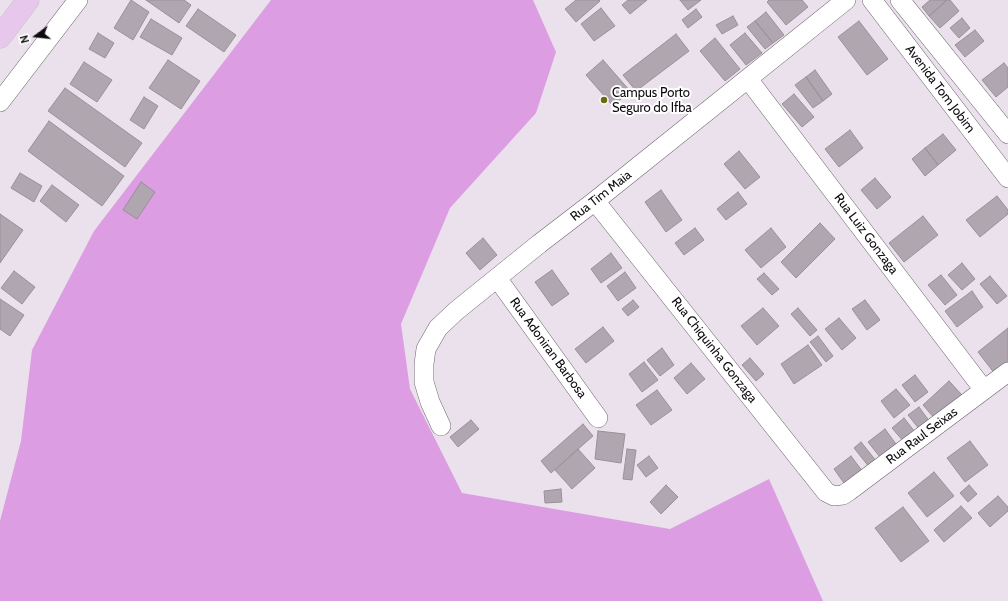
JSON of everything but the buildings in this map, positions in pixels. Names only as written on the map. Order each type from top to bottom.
[{"type":"main road","points":[[0,37],[28,0]]},
{"type":"street","points":[[0,102],[78,0]]},
{"type":"street","name":"Rua Tim Maia","points":[[441,426],[430,402],[424,382],[426,349],[438,328],[497,278],[846,0]]},
{"type":"street","name":"Avenida Tom Jobim","points":[[872,0],[1008,178]]},
{"type":"street","name":"Avenida Tom Jobim","points":[[900,0],[1001,120]]},
{"type":"street","name":"Rua Luiz Gonzaga","points":[[748,79],[984,390]]},
{"type":"street","points":[[968,126],[1001,120]]},
{"type":"street","name":"Rua Chiquinha Gonzaga","points":[[595,201],[826,492],[834,496]]},
{"type":"street","name":"Rua Adoniran Barbosa","points":[[497,278],[598,418]]},
{"type":"street","name":"Rua Raul Seixas","points":[[834,496],[843,495],[849,491],[1008,372]]},
{"type":"shaded area","points":[[271,0],[533,0],[556,52],[536,113],[450,208],[401,324],[410,389],[462,493],[670,529],[769,479],[823,601],[0,601],[0,521],[21,441],[32,350],[94,231]]},
{"type":"place","name":"Campus Porto Seguro do Ifba","points":[[604,100]]}]
